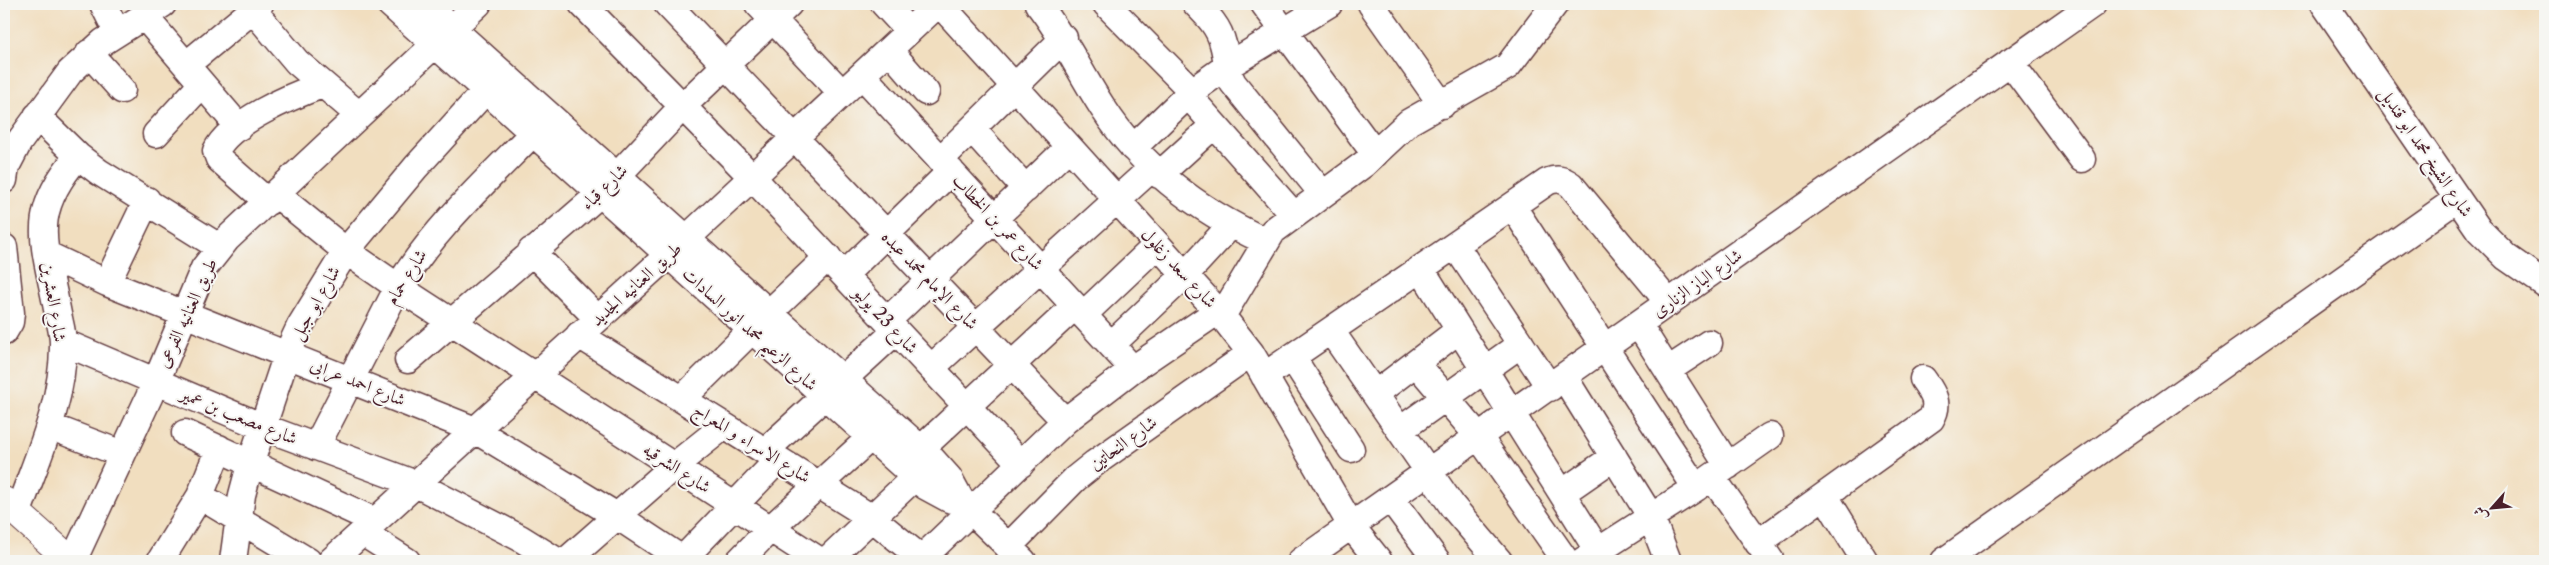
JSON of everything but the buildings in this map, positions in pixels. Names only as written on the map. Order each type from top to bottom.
[{"type":"highway","points":[[11,507],[72,561]]},
{"type":"street","points":[[103,4],[117,32]]},
{"type":"street","name":"شارع الزعيم محمد انور السادات","points":[[390,4],[459,18]]},
{"type":"street","name":"شارع الزعيم محمد انور السادات","points":[[425,4],[459,18],[609,184],[668,254],[871,437],[913,464],[949,478],[966,506],[1015,554]]},
{"type":"street","name":"شارع 23 يوليو","points":[[582,4],[752,177],[1021,464]]},
{"type":"street","name":"شارع الإمام محمد عبده","points":[[666,4],[726,64],[794,138],[1065,421]]},
{"type":"street","points":[[884,4],[909,31]]},
{"type":"street","name":"طريق العنانيه الجديد","points":[[331,561],[687,238],[939,4]]},
{"type":"street","name":"شارع سعد زغلول","points":[[939,4],[1220,313],[1251,353],[1352,527],[1379,561]]},
{"type":"street","points":[[1038,4],[1064,38],[1102,107],[1133,148],[1156,171],[1198,206],[1231,225],[1265,241]]},
{"type":"street","points":[[1106,4],[1190,93],[1214,125],[1293,214]]},
{"type":"street","points":[[1264,4],[1376,154]]},
{"type":"street","points":[[1133,148],[1190,93],[1226,67],[1329,4]]},
{"type":"street","points":[[1371,4],[1442,105]]},
{"type":"street","points":[[920,560],[966,506],[1021,464],[1065,421],[1132,369],[1220,313],[1265,241],[1293,214],[1376,154],[1409,122],[1508,66],[1555,4]]},
{"type":"street","name":"شارع الباز الزنارى","points":[[1301,561],[1480,437],[2093,4]]},
{"type":"street","name":"شارع الشيخ محمد ابو قنديل","points":[[2324,4],[2479,230],[2506,257],[2545,284]]},
{"type":"street","points":[[1204,6],[1223,42],[1226,67],[1238,90],[1322,194]]},
{"type":"street","points":[[156,134],[194,74],[256,7],[274,37],[322,85],[359,116]]},
{"type":"street","name":"شارع قباء","points":[[408,360],[609,184],[726,64],[773,9]]},
{"type":"street","points":[[773,9],[842,93]]},
{"type":"street","points":[[4,180],[6,167],[19,142],[70,72],[89,53],[117,32],[153,10],[194,74],[239,127],[265,109],[293,95],[322,85]]},
{"type":"street","name":"شارع الزعيم محمد انور السادات","points":[[459,18],[486,90],[533,133],[687,238],[844,378],[913,464]]},
{"type":"street","name":"طريق العنانيه الفرعى","points":[[72,561],[156,382],[204,268],[220,247],[359,116],[459,18]]},
{"type":"street","points":[[770,312],[886,234],[946,165],[972,129],[1064,38]]},
{"type":"street","points":[[889,50],[926,92]]},
{"type":"street","points":[[89,53],[122,90]]},
{"type":"street","points":[[2010,62],[2082,159]]},
{"type":"street","name":"شارع عمر بن الخطاب","points":[[862,75],[1132,369]]},
{"type":"street","name":"شارع ابو جبل","points":[[233,561],[242,495],[250,465],[287,354],[314,299],[346,251],[416,168],[486,90]]},
{"type":"street","points":[[38,116],[78,156],[220,247]]},
{"type":"street","points":[[931,368],[1116,200],[1214,125]]},
{"type":"street","name":"شارع الشرقيه","points":[[239,127],[218,146],[216,155],[272,198],[398,287],[820,561]]},
{"type":"street","points":[[972,129],[1026,188]]},
{"type":"street","name":"شارع حمام","points":[[316,447],[398,287],[426,246],[533,133]]},
{"type":"street","points":[[683,561],[734,506],[771,455],[892,326],[930,280],[1069,148]]},
{"type":"street","name":"شارع العشرين","points":[[11,507],[49,426],[63,342],[43,234],[45,213],[51,193],[78,156]]},
{"type":"street","points":[[1264,376],[1547,182],[1555,179],[1564,180],[1571,185],[1669,303]]},
{"type":"street","points":[[1944,561],[2457,199]]},
{"type":"street","points":[[107,283],[147,200]]},
{"type":"street","points":[[1513,206],[1605,348],[1712,477],[1764,552],[1825,496],[1931,419],[1936,412],[1937,403],[1923,379]]},
{"type":"street","points":[[1111,345],[1186,275],[1231,225]]},
{"type":"street","points":[[826,561],[872,518],[913,464],[1012,365],[1158,245]]},
{"type":"street","points":[[1455,245],[1521,344],[1557,382],[1614,457],[1651,517],[1668,561]]},
{"type":"street","points":[[4,247],[11,313],[10,322],[4,332]]},
{"type":"street","name":"شارع الاسراء و المعراج","points":[[531,251],[588,327],[682,399],[872,518],[920,560]]},
{"type":"street","name":"شارع احمد عرابى","points":[[46,254],[107,283],[184,314],[232,322],[287,354],[475,430],[617,516],[683,561]]},
{"type":"street","points":[[1421,269],[1562,493],[1598,555],[1770,436]]},
{"type":"street","points":[[1639,325],[1668,370],[1712,477]]},
{"type":"street","points":[[682,399],[752,330]]},
{"type":"street","points":[[1375,394],[1459,330]]},
{"type":"street","points":[[1331,331],[1453,507],[1499,561]]},
{"type":"street","name":"شارع مصعب بن عمير","points":[[63,342],[263,427],[416,484],[520,538],[557,561]]},
{"type":"street","points":[[1668,370],[1708,343]]},
{"type":"street","points":[[1400,430],[1521,344]]},
{"type":"street","name":"شارع النحاتين","points":[[1015,554],[1075,479],[1251,353]]},
{"type":"street","points":[[1292,357],[1352,449]]},
{"type":"street","points":[[1416,363],[1480,437],[1566,561]]},
{"type":"street","points":[[49,426],[122,454]]},
{"type":"street","points":[[566,561],[674,466],[724,426]]},
{"type":"street","points":[[185,433],[219,448],[369,527],[407,561]]},
{"type":"street","points":[[740,561],[770,529],[871,437]]},
{"type":"street","points":[[160,561],[200,496],[219,448]]},
{"type":"street","points":[[1562,493],[1614,457]]},
{"type":"street","points":[[200,496],[308,561]]},
{"type":"street","points":[[1825,496],[1865,561]]},
{"type":"street","points":[[1391,499],[1437,561]]}]
